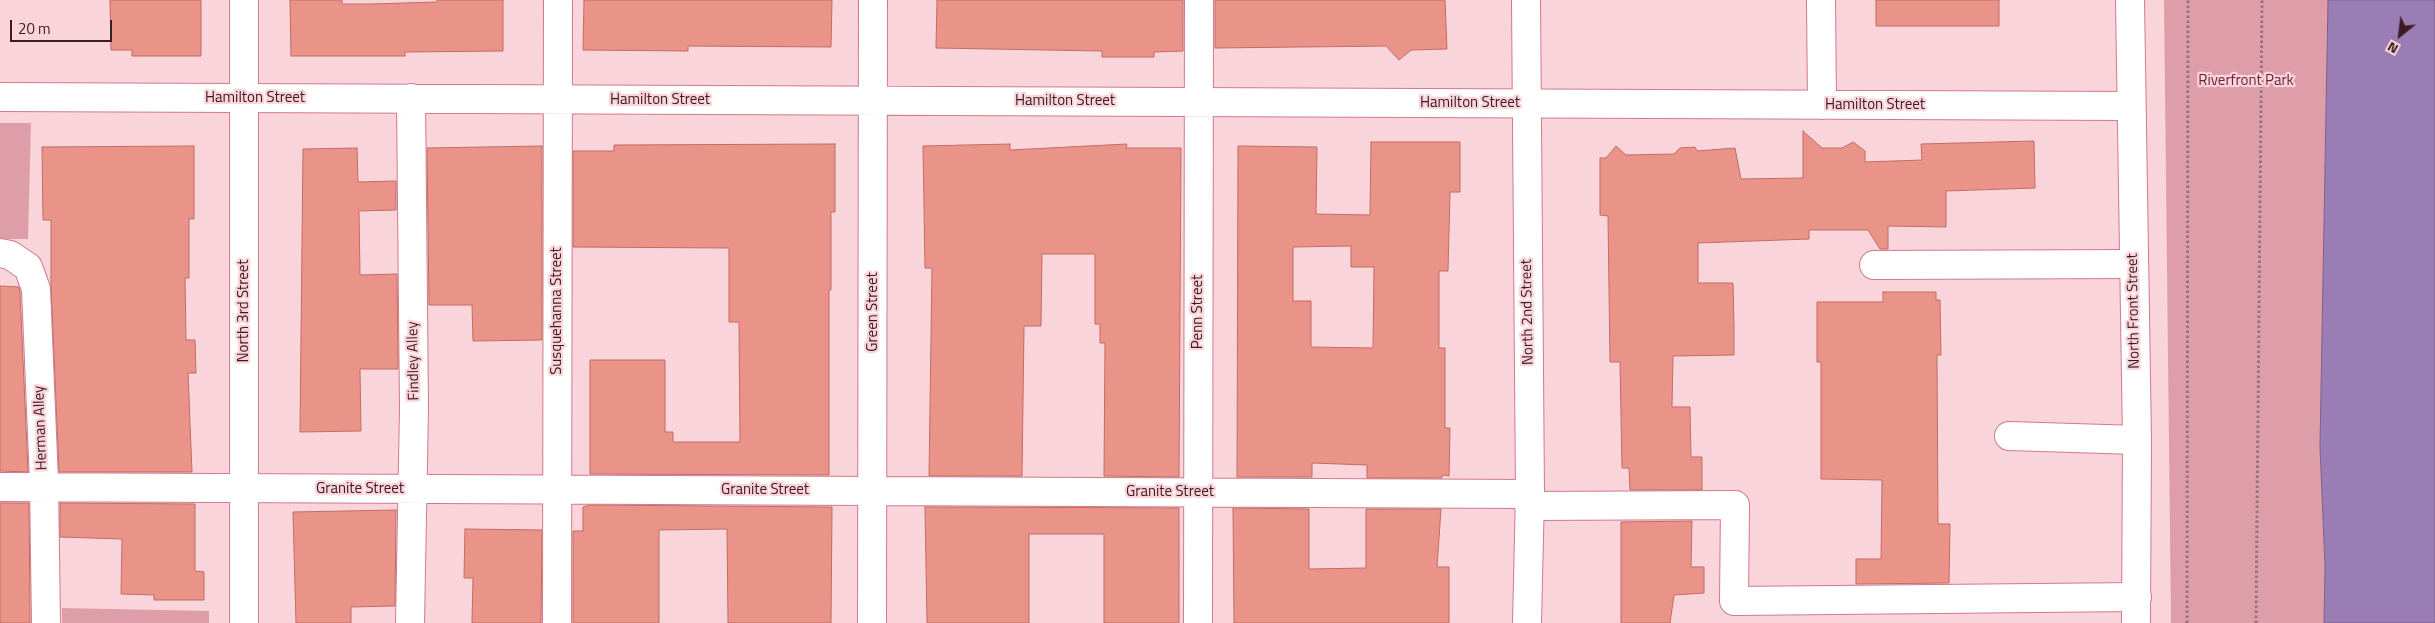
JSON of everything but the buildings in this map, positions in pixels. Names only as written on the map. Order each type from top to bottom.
[{"type":"street","name":"North 3rd Street","points":[[244,0],[244,623]]},
{"type":"street","name":"Susquehanna Street","points":[[557,623],[558,0]]},
{"type":"street","name":"Green Street","points":[[872,623],[873,0]]},
{"type":"street","name":"Penn Street","points":[[1198,623],[1199,0]]},
{"type":"street","name":"North 2nd Street","points":[[1526,0],[1530,500],[1527,623]]},
{"type":"street","points":[[1821,0],[1822,105]]},
{"type":"street","name":"North Front Street","points":[[2130,0],[2130,106],[2137,440],[2136,610]]},
{"type":"street","name":"Hamilton Street","points":[[0,96],[2130,106]]},
{"type":"street","name":"Findley Alley","points":[[410,623],[414,408],[411,98]]},
{"type":"street","name":"Herman Alley","points":[[0,253],[10,255],[28,267],[36,289],[44,487],[46,623]]},
{"type":"street","points":[[1874,265],[2133,264]]},
{"type":"street","points":[[2008,436],[2137,440]]},
{"type":"street","name":"Granite Street","points":[[0,486],[1198,492],[1735,505],[1734,600],[2136,610]]},
{"type":"path","points":[[2187,623],[2188,0]]},
{"type":"path","points":[[2256,623],[2262,0]]},
{"type":"green space","name":"Riverfront Park","points":[[2164,0],[2328,0],[2320,446],[2325,567],[2324,623],[2171,623]]},
{"type":"green space","points":[[0,123],[31,123],[28,239],[0,239]]},
{"type":"green space","points":[[62,608],[209,611],[209,623],[62,623]]},
{"type":"shaded area","points":[[2328,0],[2435,0],[2435,623],[2324,623],[2325,567],[2320,446]]}]
